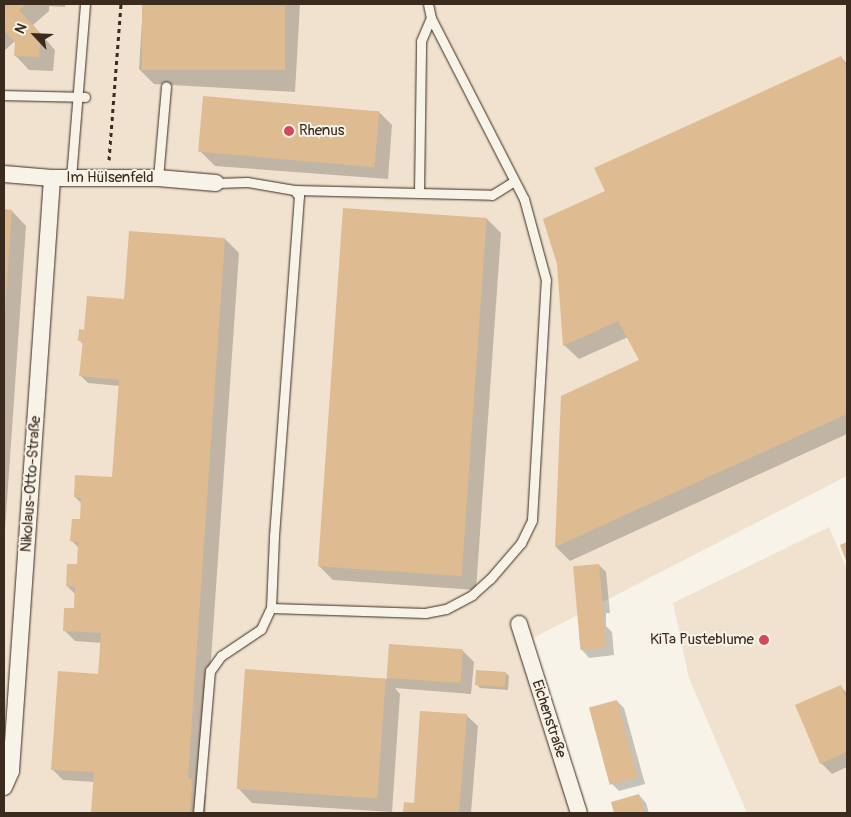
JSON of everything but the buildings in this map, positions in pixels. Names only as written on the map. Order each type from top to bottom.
[{"type":"street","name":"Im Hülsenfeld","points":[[4,174],[52,178],[158,178],[216,183]]},
{"type":"street","name":"Nikolaus-Otto-Straße","points":[[4,787],[12,771],[52,178]]},
{"type":"street","name":"Eichenstraße","points":[[518,624],[580,813]]},
{"type":"lane","points":[[71,178],[82,97],[85,4]]},
{"type":"lane","points":[[271,608],[425,613],[446,609],[472,595],[521,543],[532,520],[546,280],[524,199],[513,182],[431,18],[428,4]]},
{"type":"lane","points":[[419,193],[421,41],[431,18]]},
{"type":"lane","points":[[158,178],[166,86]]},
{"type":"lane","points":[[4,95],[82,97]]},
{"type":"lane","points":[[216,183],[247,182],[294,190],[492,195],[513,182]]},
{"type":"lane","points":[[198,813],[210,671],[221,656],[261,629],[271,608],[299,196],[294,190]]},
{"type":"path","points":[[110,147],[122,4]]},
{"type":"shaded area","points":[[4,4],[847,4],[847,476],[531,639],[580,813],[4,813]]},
{"type":"shaded area","name":"KiTa Pusteblume","points":[[829,527],[847,570],[847,813],[747,813],[689,678],[673,603]]},
{"type":"place","name":"Rhenus","points":[[289,131]]},
{"type":"place","name":"KiTa Pusteblume","points":[[764,640]]}]
